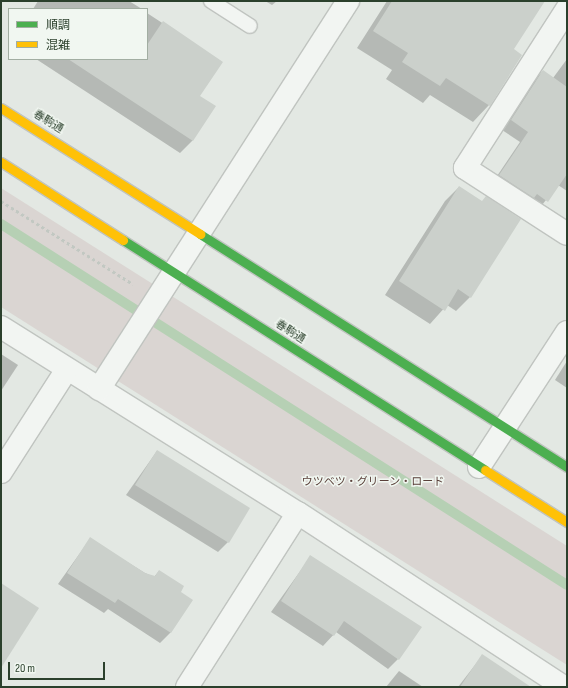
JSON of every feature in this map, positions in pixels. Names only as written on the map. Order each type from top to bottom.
[{"type":"street","points":[[98,389],[176,273],[200,232],[348,1]]},
{"type":"street","points":[[567,9],[465,168],[567,234]]},
{"type":"street","name":"春駒通","points":[[1,108],[200,232],[567,467]]},
{"type":"street","name":"春駒通","points":[[1,162],[567,522]]},
{"type":"street","points":[[1,327],[298,513],[564,687]]},
{"type":"street","points":[[479,467],[567,332]]},
{"type":"street","points":[[1,472],[67,368]]},
{"type":"street","points":[[187,687],[298,513]]},
{"type":"lane","points":[[211,1],[250,26]]},
{"type":"path","points":[[1,201],[158,300]]},
{"type":"green space","name":"ウツベツ・グリーン・ロード","points":[[1,188],[567,546],[567,665],[1,307]]},
{"type":"building","points":[[392,1],[545,1],[514,49],[522,55],[490,106],[446,78],[440,86],[402,62],[408,53],[373,31]]},
{"type":"building","points":[[163,21],[223,62],[200,96],[216,106],[193,141],[70,60],[148,60],[148,44]]},
{"type":"building","points":[[543,70],[567,87],[567,174],[548,202],[537,194],[534,198],[499,175],[528,132],[511,120]]},
{"type":"building","points":[[459,186],[482,201],[486,196],[521,219],[471,298],[458,289],[445,311],[399,281]]},
{"type":"building","points":[[157,450],[250,508],[229,543],[135,485]]},
{"type":"building","points":[[90,537],[145,573],[155,576],[159,570],[184,586],[181,592],[193,600],[171,633],[118,599],[115,603],[67,573]]},
{"type":"building","points":[[310,555],[422,627],[399,660],[344,621],[334,636],[281,601]]},
{"type":"building","points":[[1,583],[39,608],[1,668]]},
{"type":"building","points":[[482,654],[531,687],[460,687]]},
{"type":"waterway","points":[[1,224],[567,585]]},
{"type":"traffic: fast","points":[[200,234],[567,467]]},
{"type":"traffic: fast","points":[[123,240],[485,470]]},
{"type":"traffic: slow","points":[[1,108],[200,234]]},
{"type":"traffic: slow","points":[[1,162],[123,240]]},
{"type":"traffic: slow","points":[[485,470],[567,522]]}]
